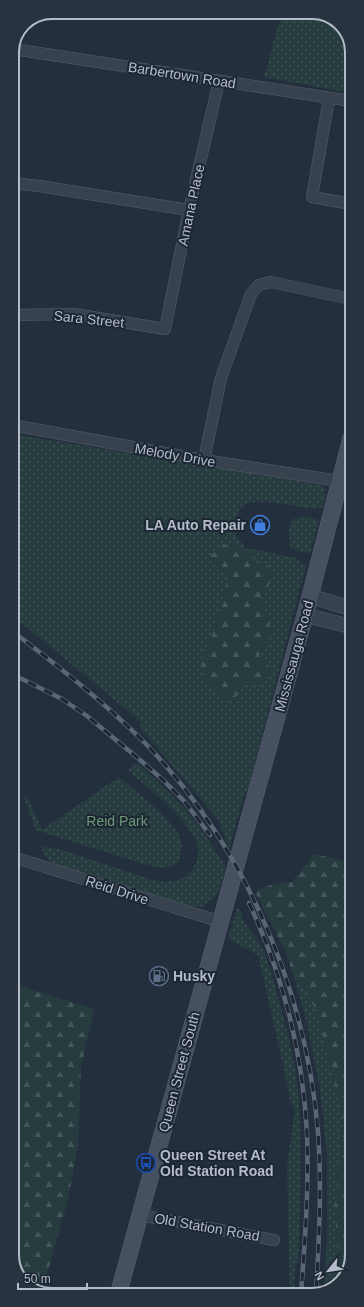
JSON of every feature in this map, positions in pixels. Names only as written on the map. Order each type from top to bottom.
[{"type":"main road","name":"Mississauga Road","points":[[233,873],[305,615],[345,461]]},
{"type":"main road","name":"Queen Street South","points":[[120,1288],[221,922],[233,873]]},
{"type":"street","name":"Barbertown Road","points":[[19,51],[345,100]]},
{"type":"street","name":"Amana Place","points":[[164,329],[189,210],[219,81]]},
{"type":"street","points":[[329,98],[312,197],[345,203]]},
{"type":"street","points":[[19,184],[189,210]]},
{"type":"street","points":[[204,460],[220,378],[250,294],[259,285],[271,282],[345,298]]},
{"type":"street","name":"Sara Street","points":[[19,315],[74,314],[164,329]]},
{"type":"street","name":"Melody Drive","points":[[19,427],[204,460],[339,481]]},
{"type":"street","points":[[310,596],[345,607]]},
{"type":"street","points":[[305,615],[345,625]]},
{"type":"street","name":"Reid Drive","points":[[19,859],[221,922]]},
{"type":"street","name":"Old Station Road","points":[[140,1215],[274,1240]]},
{"type":"green space","points":[[280,19],[315,19],[325,21],[331,24],[341,35],[345,52],[345,92],[264,77]]},
{"type":"green space","points":[[19,435],[321,485],[326,489],[324,491],[326,496],[322,508],[268,502],[249,503],[244,505],[239,509],[236,536],[246,548],[223,544],[216,569],[228,575],[214,630],[202,662],[235,699],[272,634],[262,612],[261,596],[268,591],[254,563],[250,549],[295,558],[306,566],[248,789],[243,798],[229,849],[219,820],[141,729],[140,721],[19,621]]},
{"type":"green space","points":[[305,517],[319,521],[310,553],[297,551],[290,547],[289,525],[293,519]]},
{"type":"green space","points":[[223,544],[250,549],[254,563],[271,567],[268,591],[261,596],[262,612],[268,617],[272,634],[262,647],[259,656],[272,671],[259,687],[245,681],[235,699],[224,701],[206,685],[201,662],[214,630],[228,575],[216,569],[208,558]]},
{"type":"green space","points":[[137,763],[180,804],[196,822],[225,866],[219,890],[212,899],[204,904],[205,906],[199,907],[183,904],[50,862],[44,854],[41,847],[43,846],[62,850],[158,881],[168,882],[186,876],[193,869],[197,861],[197,842],[182,820],[128,770]]},
{"type":"green space","name":"Reid Park","points":[[119,777],[160,812],[178,832],[182,844],[181,855],[177,863],[169,867],[161,868],[140,863],[36,830],[24,797],[27,796],[42,830]]},
{"type":"green space","points":[[19,837],[20,840],[19,853]]},
{"type":"green space","points":[[314,854],[345,861],[345,1255],[343,1266],[337,1251],[335,1203],[343,1118],[317,1012],[301,982],[296,984],[286,953],[256,894],[259,889],[277,883],[292,882]]},
{"type":"green space","points":[[237,908],[242,913],[245,924],[257,939],[266,957],[287,1030],[295,1069],[300,1117],[301,1190],[298,1263],[295,1266],[294,1288],[290,1288],[287,1165],[295,1109],[291,1104],[258,955],[228,939]]},
{"type":"green space","points":[[301,981],[317,1012],[343,1118],[335,1203],[337,1251],[343,1266],[342,1270],[334,1280],[324,1286],[327,1233],[327,1153],[320,1089],[306,1019],[296,984]]},
{"type":"green space","points":[[19,986],[94,1009],[81,1067],[78,1146],[68,1199],[44,1287],[39,1286],[30,1280],[23,1272],[19,1255]]},
{"type":"railway","points":[[19,636],[113,713],[145,743],[181,784],[213,828],[241,874],[264,923],[284,973],[300,1026],[311,1078],[318,1132],[320,1172],[316,1287]]},
{"type":"railway","points":[[19,678],[62,699],[87,716],[163,780],[184,801],[210,835]]},
{"type":"railway","points":[[249,903],[272,958],[281,987],[296,1045],[301,1074],[307,1134],[306,1214],[301,1288]]},
{"type":"place","name":"LA Auto Repair","points":[[260,525]]},
{"type":"place","name":"Husky","points":[[159,976]]},
{"type":"place","name":"Queen Street At Old Station Road","points":[[146,1163]]}]
